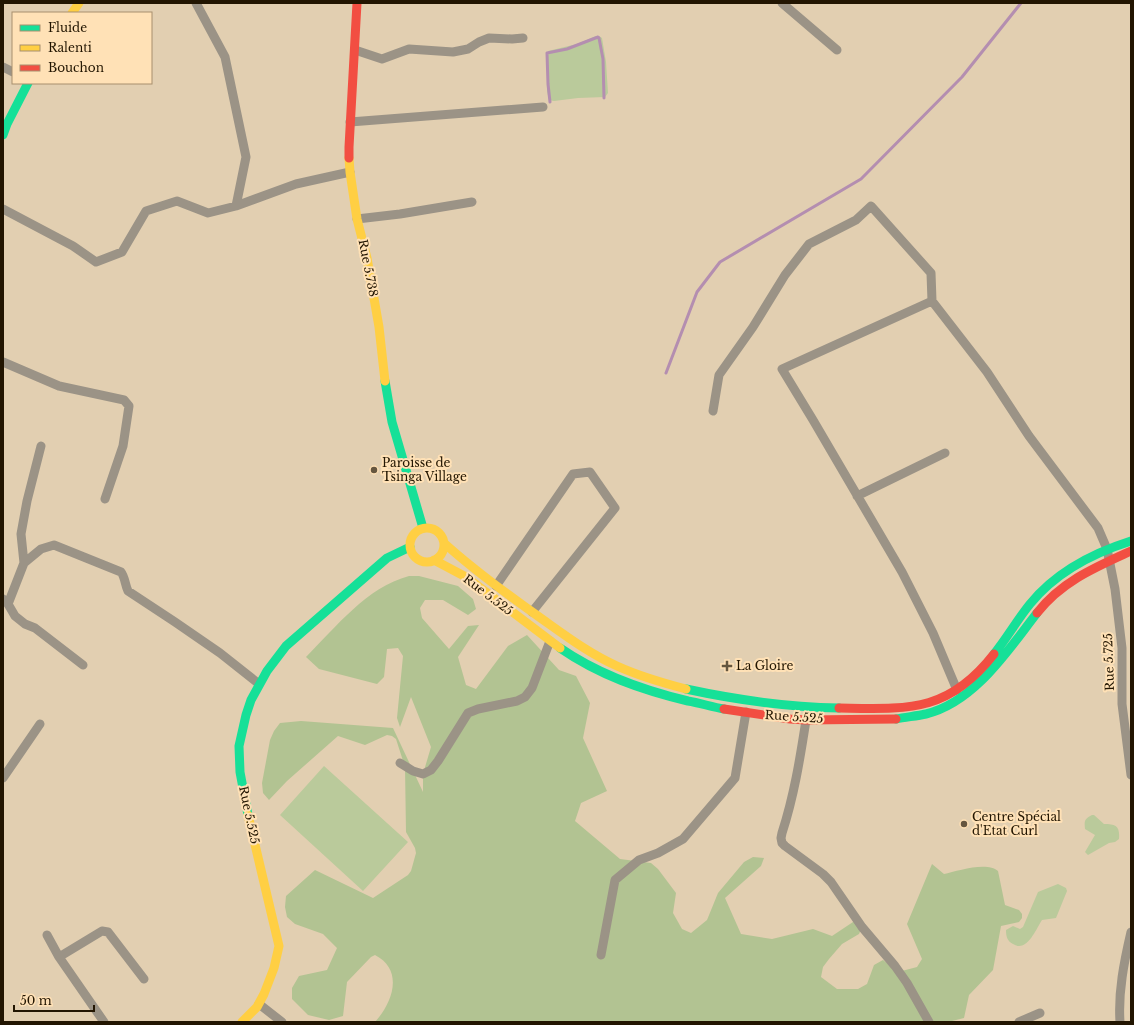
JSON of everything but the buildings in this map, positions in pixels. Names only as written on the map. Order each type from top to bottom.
[{"type":"street","points":[[73,12],[79,3]]},
{"type":"street","points":[[196,3],[225,57],[246,157],[236,206]]},
{"type":"street","name":"Rue 5.738","points":[[357,3],[350,122],[350,172],[357,219],[367,258],[379,327],[385,381],[392,422],[423,528]]},
{"type":"street","points":[[782,3],[837,50]]},
{"type":"street","points":[[355,50],[382,58],[409,49],[453,52],[468,49],[489,38],[523,38]]},
{"type":"street","points":[[3,67],[12,72]]},
{"type":"street","points":[[3,136],[7,124],[27,84]]},
{"type":"street","points":[[350,122],[543,107]]},
{"type":"street","points":[[3,208],[73,246],[96,262],[122,252],[146,211],[177,201],[208,213],[236,206],[296,184],[350,172]]},
{"type":"street","points":[[357,219],[400,214],[472,202]]},
{"type":"street","points":[[713,411],[719,376],[754,327],[784,276],[809,244],[856,220],[871,206],[931,273],[932,300],[782,370],[813,420],[917,601],[933,633],[957,690]]},
{"type":"street","name":"Rue 5.725","points":[[932,300],[987,372],[1028,436],[1098,528],[1107,549],[1116,589],[1120,626],[1122,648],[1122,704],[1131,776]]},
{"type":"street","points":[[3,362],[59,386],[124,400],[129,406],[123,446],[105,499]]},
{"type":"street","points":[[24,564],[21,534],[26,501],[41,446]]},
{"type":"street","points":[[857,496],[945,454]]},
{"type":"street","points":[[496,586],[573,474],[590,472],[615,508],[532,612]]},
{"type":"street","points":[[423,528],[434,529],[442,536],[444,543],[442,553],[434,560],[429,562],[419,560],[414,556],[410,547],[411,537],[418,530],[423,528]]},
{"type":"street","name":"Rue 5.525","points":[[444,543],[472,568],[560,632],[616,665],[648,678],[727,697],[762,702],[807,707],[893,709],[926,704],[943,698],[957,690],[980,670],[1043,589],[1069,569],[1107,549],[1131,541]]},
{"type":"street","points":[[83,665],[35,628],[25,624],[15,616],[6,602],[24,564],[41,549],[54,545],[121,572],[128,591],[220,653],[259,684]]},
{"type":"street","name":"Rue 5.525","points":[[242,1022],[259,1004],[274,971],[279,953],[247,810],[239,762],[239,746],[246,714],[259,684],[272,663],[286,646],[387,558],[410,547]]},
{"type":"street","name":"Rue 5.525","points":[[434,560],[466,577],[550,642],[573,657],[607,675],[638,687],[678,698],[746,712],[806,720],[890,720],[927,714],[943,708],[961,698],[986,676],[1000,661],[1040,609],[1063,587],[1083,573],[1131,551]]},
{"type":"street","points":[[400,763],[413,771],[423,774],[431,770],[468,713],[478,709],[517,701],[525,697],[532,688],[550,642]]},
{"type":"street","points":[[600,955],[616,880],[639,860],[658,853],[683,839],[736,778],[746,712]]},
{"type":"street","points":[[806,720],[799,768],[792,800],[782,833],[782,843],[823,874],[831,882],[862,927],[903,977],[930,1022]]},
{"type":"street","points":[[3,778],[40,724]]},
{"type":"street","points":[[58,957],[102,931],[108,932],[144,979]]},
{"type":"street","points":[[1120,1022],[1119,1008],[1122,974],[1131,932]]},
{"type":"street","points":[[47,935],[58,957],[104,1022]]},
{"type":"street","points":[[259,1004],[282,1022]]},
{"type":"street","points":[[1019,1022],[1040,1013]]},
{"type":"green space","points":[[596,36],[602,38],[606,62],[608,93],[605,97],[554,101],[549,100],[547,91],[548,51],[577,44]]},
{"type":"green space","points":[[409,576],[419,576],[458,586],[473,599],[476,609],[468,615],[443,600],[425,600],[420,608],[422,618],[449,649],[468,626],[479,625],[458,657],[466,685],[476,689],[508,646],[527,635],[559,670],[576,676],[590,703],[583,738],[607,791],[581,803],[575,821],[620,859],[651,863],[658,869],[676,893],[673,913],[682,929],[691,933],[707,920],[718,893],[744,862],[753,857],[764,858],[761,866],[725,898],[741,934],[772,939],[813,929],[832,936],[856,920],[862,927],[859,934],[842,944],[823,967],[821,977],[837,989],[858,989],[867,984],[874,965],[883,960],[898,972],[917,967],[922,959],[907,924],[932,864],[944,874],[980,867],[993,868],[998,871],[1005,905],[1019,910],[1022,914],[1022,918],[1019,922],[1001,926],[993,970],[969,995],[964,1018],[948,1022],[375,1022],[387,1005],[393,987],[390,969],[384,961],[375,955],[371,957],[347,982],[343,1016],[329,1020],[308,1015],[292,999],[292,988],[299,976],[327,970],[337,948],[323,934],[295,924],[287,917],[285,907],[286,896],[315,870],[373,898],[408,875],[411,871],[416,853],[415,848],[406,832],[405,767],[396,739],[392,736],[387,735],[365,745],[338,736],[287,781],[269,800],[263,793],[262,783],[270,740],[280,723],[301,721],[393,728],[423,792],[423,774],[431,747],[411,697],[400,727],[397,718],[403,656],[398,648],[387,649],[384,677],[377,684],[319,669],[306,657],[353,609],[379,589],[394,581]]},
{"type":"green space","points":[[324,766],[408,842],[363,891],[280,815]]},
{"type":"green space","points":[[1092,815],[1104,824],[1114,825],[1119,831],[1119,839],[1088,855],[1085,852],[1095,835],[1085,829],[1085,822],[1086,819]]},
{"type":"green space","points":[[1058,884],[1066,888],[1067,891],[1056,918],[1042,920],[1027,943],[1018,946],[1011,943],[1007,938],[1006,930],[1013,926],[1020,929],[1023,927],[1038,892]]},
{"type":"waterway","points":[[666,373],[697,292],[720,262],[861,179],[962,77],[1021,3]]},
{"type":"waterway","points":[[550,102],[547,53],[567,49],[598,37],[603,59],[604,98]]},
{"type":"traffic: fast","points":[[3,135],[27,84]]},
{"type":"traffic: fast","points":[[385,381],[392,422],[423,528]]},
{"type":"traffic: fast","points":[[994,654],[1030,604],[1051,582],[1063,573],[1089,558],[1103,551],[1131,541]]},
{"type":"traffic: fast","points":[[248,815],[240,772],[239,746],[251,700],[267,671],[286,646],[387,558],[410,547]]},
{"type":"traffic: fast","points":[[896,719],[926,714],[944,708],[975,687],[1002,658],[1037,613]]},
{"type":"traffic: fast","points":[[560,648],[590,666],[638,687],[671,697],[724,709]]},
{"type":"traffic: fast","points":[[686,689],[762,702],[839,708]]},
{"type":"traffic: slow","points":[[73,12],[79,3]]},
{"type":"traffic: slow","points":[[349,158],[357,219],[367,258],[379,327],[385,381]]},
{"type":"traffic: slow","points":[[430,528],[439,533],[443,538],[444,545],[443,552],[439,557],[434,561],[424,562],[420,561],[411,552],[410,542],[411,538],[420,529],[430,528]]},
{"type":"traffic: slow","points":[[444,543],[504,592],[588,650],[607,661],[634,673],[686,689]]},
{"type":"traffic: slow","points":[[434,560],[466,577],[560,648]]},
{"type":"traffic: slow","points":[[242,1022],[257,1007],[264,994],[274,968],[279,946],[248,815]]},
{"type":"traffic: jam","points":[[349,158],[357,3]]},
{"type":"traffic: jam","points":[[1037,613],[1057,592],[1080,576],[1131,551]]},
{"type":"traffic: jam","points":[[839,708],[886,708],[925,704],[943,697],[960,687],[977,673],[994,654]]},
{"type":"traffic: jam","points":[[724,709],[806,720],[896,719]]},
{"type":"place","name":"Paroisse de Tsinga Village","points":[[374,470]]},
{"type":"place","name":"La Gloire","points":[[727,666]]},
{"type":"place","name":"Centre Spécial d'Etat Curl","points":[[964,824]]}]
